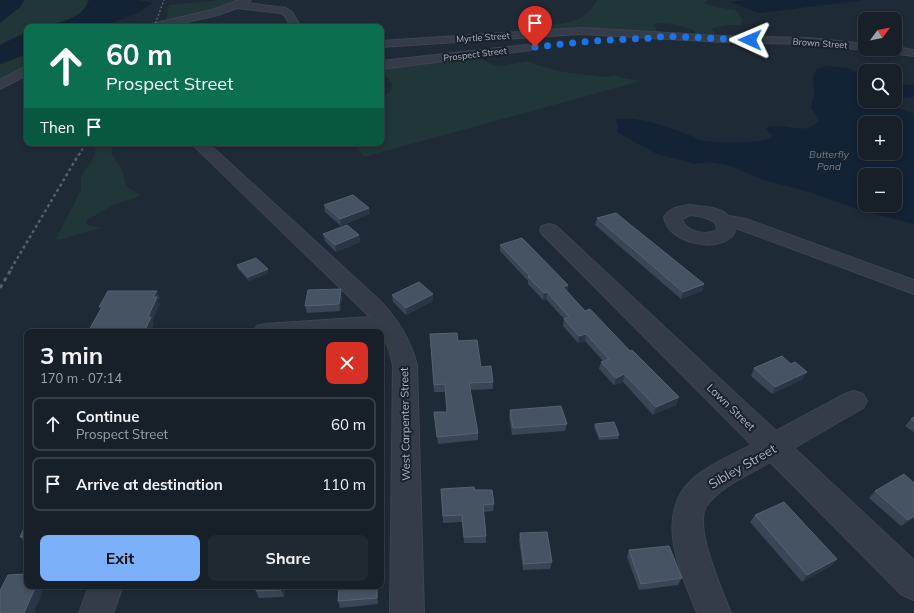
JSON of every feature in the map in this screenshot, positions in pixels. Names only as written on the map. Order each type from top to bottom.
[{"type":"street","points":[[172,24],[235,6],[245,0]]},
{"type":"street","points":[[235,6],[283,10],[289,14],[294,24]]},
{"type":"street","name":"Myrtle Street","points":[[384,44],[570,31],[776,40]]},
{"type":"street","points":[[574,42],[653,38],[664,36]]},
{"type":"street","name":"Brown Street","points":[[776,40],[828,42],[858,46]]},
{"type":"street","name":"Prospect Street","points":[[384,65],[535,47]]},
{"type":"street","points":[[902,52],[914,53]]},
{"type":"street","points":[[0,85],[24,72]]},
{"type":"street","name":"West Carpenter Street","points":[[202,146],[370,304],[386,322],[398,342],[404,365],[407,613]]},
{"type":"street","points":[[723,220],[740,223],[914,287]]},
{"type":"street","name":"Lawn Street","points":[[549,230],[914,583]]},
{"type":"street","points":[[316,329],[366,326],[386,322]]},
{"type":"street","name":"Sibley Street","points":[[714,613],[692,552],[688,532],[688,514],[695,498],[704,488],[716,479],[854,401]]},
{"type":"street","points":[[96,613],[105,589]]},
{"type":"green space","points":[[24,0],[89,0],[85,8],[72,19],[57,24],[24,24],[24,33],[0,45],[0,23],[20,7]]},
{"type":"green space","points":[[219,0],[243,0],[236,5],[166,21],[169,5]]},
{"type":"green space","points":[[597,0],[709,0],[704,3],[716,7],[736,10],[743,21],[740,25],[729,25],[713,28],[712,29],[717,39],[697,38],[694,30],[662,23],[653,25],[656,29],[656,35],[550,33],[541,25],[566,23],[581,18],[592,8]]},
{"type":"green space","points":[[24,54],[24,71],[0,84],[0,65]]},
{"type":"green space","points":[[477,55],[481,59],[494,65],[502,66],[527,61],[564,72],[602,77],[617,75],[622,78],[641,81],[364,157],[355,146],[384,146],[384,95],[391,91],[392,83],[384,74],[384,66]]},
{"type":"green space","points":[[96,146],[113,146],[111,152],[123,172],[126,186],[141,196],[115,204],[87,220],[87,225],[101,228],[58,240],[56,239],[81,190],[81,177],[95,155]]},
{"type":"water","points":[[0,0],[24,0],[20,7],[0,23]]},
{"type":"water","points":[[89,0],[138,0],[152,3],[136,14],[108,24],[54,24],[77,15],[86,6]]},
{"type":"water","points":[[747,0],[863,0],[759,13],[730,2]]},
{"type":"water","points":[[24,33],[24,55],[0,64],[0,45]]},
{"type":"water","name":"Butterfly Pond","points":[[828,66],[847,68],[858,73],[858,108],[900,108],[914,114],[914,224],[867,212],[902,212],[902,168],[858,168],[858,209],[806,191],[761,179],[728,165],[710,162],[695,164],[657,154],[617,132],[619,127],[616,121],[617,119],[625,118],[663,126],[700,140],[716,142],[763,141],[773,136],[766,129],[774,126],[802,129],[811,127],[819,120],[811,107],[814,95],[813,78],[815,71]]},
{"type":"water","points":[[902,84],[914,85],[914,97],[902,98]]},
{"type":"building","points":[[353,195],[369,208],[340,219],[324,205]]},
{"type":"building","points":[[616,213],[704,284],[683,292],[597,218]]},
{"type":"building","points":[[347,225],[359,235],[335,245],[323,234]]},
{"type":"building","points":[[522,238],[568,285],[563,287],[585,311],[590,309],[630,351],[632,350],[679,397],[656,407],[624,374],[616,378],[601,362],[609,359],[586,334],[579,336],[564,319],[569,317],[547,292],[544,293],[528,277],[530,276],[500,245]]},
{"type":"building","points":[[256,258],[268,269],[248,277],[237,265]]},
{"type":"building","points":[[419,282],[433,294],[406,308],[392,295]]},
{"type":"building","points":[[341,289],[339,304],[305,306],[308,290]]},
{"type":"building","points":[[108,291],[157,291],[153,297],[157,297],[148,317],[151,317],[145,329],[90,329],[102,307],[99,307]]},
{"type":"building","points":[[457,333],[458,341],[477,340],[481,367],[491,366],[493,382],[469,383],[478,433],[437,437],[434,412],[447,412],[445,384],[434,385],[430,334]]},
{"type":"building","points":[[782,356],[791,364],[795,362],[807,372],[775,387],[754,368]]},
{"type":"building","points":[[561,406],[567,424],[513,428],[510,410]]},
{"type":"building","points":[[614,422],[619,435],[600,437],[595,424]]},
{"type":"building","points":[[904,474],[914,483],[914,516],[908,520],[875,491]]},
{"type":"building","points":[[474,487],[475,490],[492,490],[494,504],[483,505],[486,536],[464,537],[462,515],[443,516],[441,489]]},
{"type":"building","points":[[784,502],[837,559],[807,575],[755,515]]},
{"type":"building","points":[[24,528],[24,536],[20,537]]},
{"type":"building","points":[[547,532],[552,562],[524,564],[520,533]]},
{"type":"building","points":[[669,546],[682,578],[641,584],[629,550]]},
{"type":"building","points":[[24,574],[24,589],[35,589],[24,613],[0,613],[0,591],[8,575]]},
{"type":"building","points":[[256,589],[281,589],[281,590],[256,591]]},
{"type":"building","points":[[339,589],[377,589],[377,598],[338,601]]},
{"type":"railway","points":[[155,24],[164,0]]},
{"type":"railway","points":[[79,155],[84,146]]},
{"type":"railway","points":[[11,269],[79,154]]},
{"type":"railway","points":[[0,288],[12,268]]},
{"type":"route","points":[[535,47],[591,41],[658,38],[664,36],[750,40]]}]
